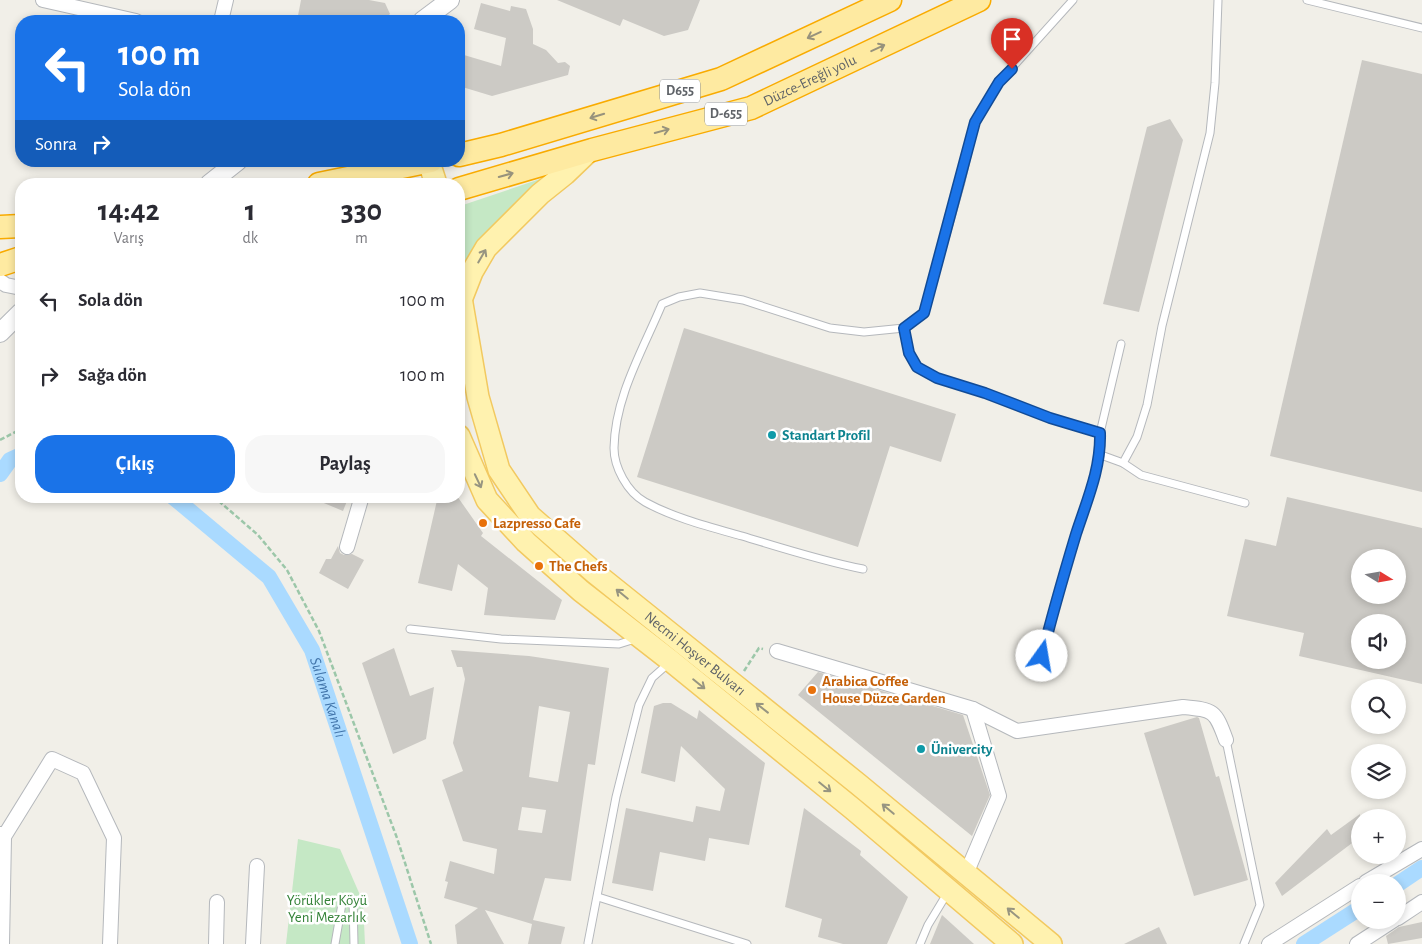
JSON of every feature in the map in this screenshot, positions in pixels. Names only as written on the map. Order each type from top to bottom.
[{"type":"highway","name":"D655","points":[[465,154],[501,145],[721,79],[890,0]]},
{"type":"highway","name":"Düzce-Ereğli yolu","points":[[465,187],[589,151],[751,108],[979,0]]},
{"type":"highway","points":[[354,178],[408,167]]},
{"type":"highway","points":[[0,227],[15,226]]},
{"type":"highway","points":[[0,254],[15,253]]},
{"type":"highway","points":[[0,265],[15,260]]},
{"type":"main road","points":[[465,284],[486,248],[540,194],[589,151]]},
{"type":"main road","name":"Necmi Hoşver Bulvarı","points":[[465,322],[478,397],[499,470],[530,516],[734,686],[1051,944]]},
{"type":"main road","name":"Necmi Hoşver Bulvarı","points":[[465,450],[487,500],[526,542],[581,592],[641,637],[853,809],[1012,944]]},
{"type":"street","points":[[43,0],[92,5],[120,15]]},
{"type":"street","points":[[222,15],[226,0]]},
{"type":"street","points":[[430,15],[450,0]]},
{"type":"street","points":[[217,178],[230,167]]},
{"type":"street","points":[[0,281],[6,285],[15,287]]},
{"type":"street","points":[[0,333],[15,318]]},
{"type":"street","points":[[348,547],[360,503]]},
{"type":"street","points":[[777,651],[973,709],[1017,731],[1183,708],[1208,710],[1219,720],[1226,740]]},
{"type":"street","points":[[966,874],[999,796],[973,709]]},
{"type":"street","points":[[2,944],[1,838],[52,759],[83,774],[114,838],[110,944]]},
{"type":"street","points":[[1380,874],[1422,849]]},
{"type":"street","points":[[253,944],[257,866]]},
{"type":"street","points":[[1269,944],[1351,892]]},
{"type":"street","points":[[216,944],[217,902]]},
{"type":"street","points":[[1406,913],[1422,902]]},
{"type":"street","points":[[1357,944],[1380,929]]},
{"type":"lane","points":[[863,569],[828,562],[698,523],[643,501],[621,477],[614,450],[617,416],[635,364],[662,304],[679,297],[700,293],[744,300],[830,328],[864,332],[904,328],[924,313],[975,122],[999,82],[1073,0]]},
{"type":"lane","points":[[1123,463],[1136,438],[1147,405],[1162,326],[1210,133],[1218,0]]},
{"type":"lane","points":[[1307,0],[1422,28]]},
{"type":"lane","points":[[904,328],[909,353],[917,367],[937,378],[985,393],[1050,418],[1100,433]]},
{"type":"lane","points":[[1042,656],[1056,599],[1101,455],[1100,433],[1121,344]]},
{"type":"lane","points":[[1101,455],[1123,463],[1141,475],[1245,503]]},
{"type":"lane","points":[[410,629],[501,639],[619,644],[641,637]]},
{"type":"lane","points":[[588,943],[616,797],[640,705],[652,678],[671,661]]},
{"type":"lane","points":[[1226,740],[1260,905],[1244,944]]},
{"type":"lane","points":[[920,944],[928,925],[949,891]]},
{"type":"lane","points":[[598,897],[747,944]]},
{"type":"lane","points":[[335,944],[343,898],[353,900],[354,944]]},
{"type":"path","points":[[0,440],[15,431]]},
{"type":"path","points":[[221,503],[258,535],[287,570],[319,631],[397,838],[431,944]]},
{"type":"path","points":[[734,686],[759,648],[777,651]]},
{"type":"green space","points":[[546,177],[468,269],[465,259],[465,204]]},
{"type":"green space","name":"Yörükler Köyü Yeni Mezarlık","points":[[298,839],[340,849],[363,902],[365,944],[286,944]]},
{"type":"building","points":[[301,0],[369,0],[385,3],[390,14],[389,15],[298,15]]},
{"type":"building","points":[[557,0],[700,0],[688,30],[664,36],[623,19],[620,26]]},
{"type":"building","points":[[481,3],[510,11],[511,6],[526,9],[533,29],[533,44],[546,50],[558,63],[565,62],[570,66],[568,75],[492,96],[465,88],[465,55],[501,66],[506,38],[474,29]]},
{"type":"building","points":[[1362,60],[1422,74],[1422,492],[1270,456]]},
{"type":"building","points":[[1170,119],[1183,140],[1139,312],[1103,304],[1147,127]]},
{"type":"building","name":"Standart Profil","points":[[684,328],[956,414],[941,462],[890,446],[858,547],[637,477]]},
{"type":"building","points":[[1287,497],[1422,528],[1422,684],[1356,669],[1406,669],[1406,614],[1351,614],[1351,668],[1299,656],[1304,633],[1227,616],[1245,539],[1276,546]]},
{"type":"building","points":[[324,503],[346,503],[343,511]]},
{"type":"building","points":[[436,503],[462,503],[483,533],[481,536],[562,600],[555,620],[484,615],[488,588],[458,564],[452,591],[418,583]]},
{"type":"building","points":[[338,546],[340,553],[344,555],[352,554],[364,560],[348,589],[319,573],[326,559],[331,559]]},
{"type":"building","points":[[394,648],[410,696],[434,687],[426,739],[393,754],[362,663]]},
{"type":"building","points":[[451,650],[529,656],[609,668],[595,765],[588,764],[571,881],[545,878],[533,920],[565,927],[561,944],[528,944],[532,924],[485,910],[504,944],[457,944],[455,925],[478,908],[444,898],[448,882],[445,881],[450,861],[494,874],[497,849],[463,841],[442,780],[463,771],[453,743],[465,679],[462,667],[457,667]],"holes":[[[539,706],[570,712],[558,782],[529,777]],[[522,807],[546,810],[542,833],[518,830]]]},
{"type":"building","name":"Ünivercity","points":[[818,672],[963,715],[990,795],[972,836],[798,695]]},
{"type":"building","points":[[671,703],[697,719],[699,710],[765,763],[749,845],[709,838],[705,861],[660,852],[653,891],[612,883],[626,808],[693,822],[696,806],[720,811],[725,789],[681,746],[675,782],[641,773],[654,706]]},
{"type":"building","points":[[1199,718],[1216,777],[1219,776],[1248,880],[1194,896],[1144,733]]},
{"type":"building","points":[[804,808],[861,851],[860,855],[908,897],[887,944],[843,944],[818,937],[822,919],[785,907]]},
{"type":"building","points":[[1351,821],[1351,844],[1282,896],[1275,883],[1327,829],[1331,835]]},
{"type":"building","points":[[942,915],[974,944],[930,944]]},
{"type":"building","points":[[1422,922],[1422,938],[1388,944],[1386,936],[1396,929],[1406,929],[1406,925]]},
{"type":"building","points":[[1159,927],[1167,944],[1124,944]]},
{"type":"waterway","name":"Sulama Kanalı","points":[[0,474],[10,460],[15,458]]},
{"type":"waterway","name":"Sulama Kanalı","points":[[180,503],[269,577],[312,650],[410,944]]},
{"type":"waterway","name":"Sulama Kanalı","points":[[1406,879],[1422,868]]},
{"type":"waterway","name":"Sulama Kanalı","points":[[1304,944],[1351,914]]},
{"type":"place","name":"Standart Profil","points":[[772,435]]},
{"type":"place","name":"Lazpresso Cafe","points":[[483,523]]},
{"type":"place","name":"The Chefs","points":[[539,566]]},
{"type":"place","name":"Arabica Coffee House Düzce Garden","points":[[812,690]]},
{"type":"place","name":"Ünivercity","points":[[921,749]]},
{"type":"route","points":[[1012,69],[999,82],[975,122],[961,182],[944,236],[924,313],[904,328],[909,353],[917,367],[937,378],[985,393],[1050,418],[1100,433],[1101,455],[1096,476],[1056,599],[1042,656]]}]
